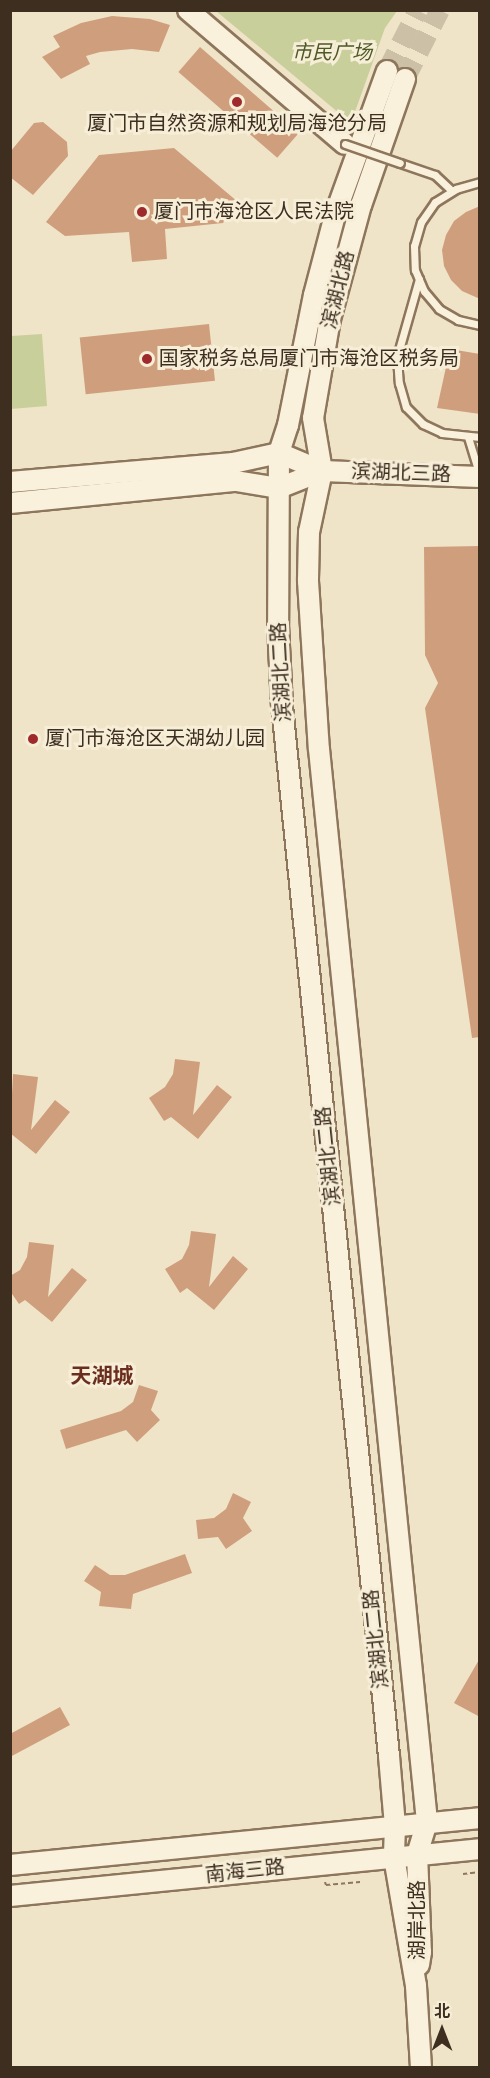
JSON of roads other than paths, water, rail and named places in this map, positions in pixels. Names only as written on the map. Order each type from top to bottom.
[{"type":"street","points":[[188,10],[345,144]]},
{"type":"street","name":"滨湖北路","points":[[279,453],[288,425],[314,295],[335,215],[387,71]]},
{"type":"street","name":"滨湖北路","points":[[322,471],[313,418],[330,319],[361,205],[405,79]]},
{"type":"street","points":[[10,482],[233,463],[279,453],[322,471]]},
{"type":"street","name":"滨湖北二路","points":[[279,453],[278,625],[282,706],[395,1826],[394,1857]]},
{"type":"street","points":[[10,503],[236,481],[279,488],[322,471]]},
{"type":"street","name":"滨湖北二路","points":[[322,471],[309,532],[308,582],[319,749],[427,1822],[417,1854]]},
{"type":"street","name":"滨湖北三路","points":[[322,471],[480,476]]},
{"type":"street","name":"南海三路","points":[[10,1865],[480,1818]]},
{"type":"street","name":"南海三路","points":[[10,1896],[480,1849]]},
{"type":"street","name":"湖岸北路","points":[[416,1986],[421,1952],[417,1854]]},
{"type":"street","name":"湖岸北路","points":[[394,1857],[416,1986],[421,2067]]},
{"type":"lane","points":[[345,144],[435,175],[452,191]]},
{"type":"lane","points":[[480,182],[452,191],[435,202],[421,222],[414,246],[415,270],[424,291],[439,309],[458,320],[480,325]]},
{"type":"lane","points":[[419,279],[397,357],[399,383],[406,407],[423,424],[442,433],[480,437]]},
{"type":"lane","points":[[468,437],[480,476]]},
{"type":"tunnel","points":[[387,71],[418,10]]},
{"type":"tunnel","points":[[405,79],[440,10]]},
{"type":"place","name":"厦门市自然资源和规划局海沧分局","points":[[237,102]]},
{"type":"place","name":"厦门市海沧区人民法院","points":[[142,212]]},
{"type":"place","name":"国家税务总局厦门市海沧区税务局","points":[[147,359]]},
{"type":"place","name":"厦门市海沧区天湖幼儿园","points":[[33,739]]},
{"type":"district","name":"天湖城","points":[[102,1377]]},
{"type":"park label","name":"市民广场","points":[[332,53]]}]
